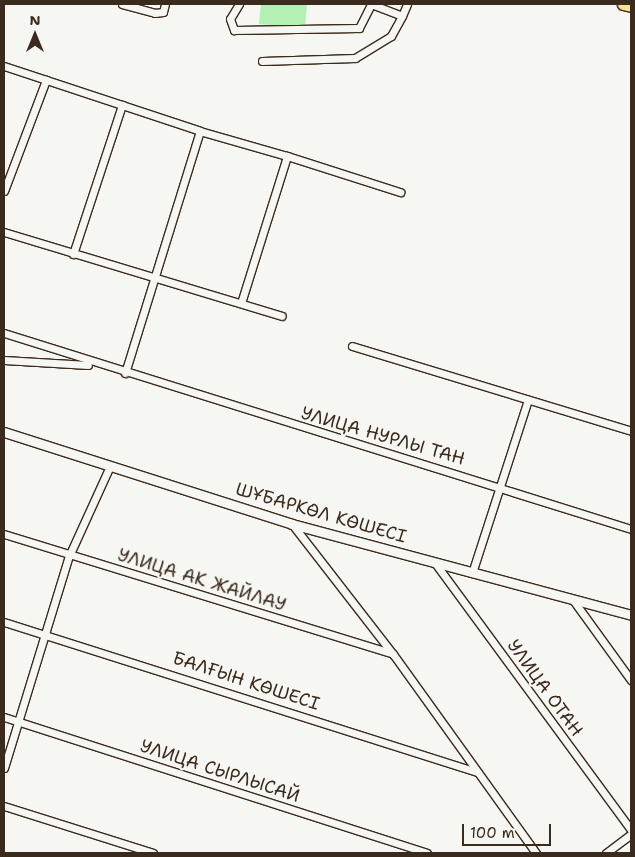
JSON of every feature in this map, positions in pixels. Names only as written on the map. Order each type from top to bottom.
[{"type":"main road","points":[[623,4],[631,6]]},
{"type":"street","points":[[122,4],[156,13],[163,12],[166,4]]},
{"type":"street","points":[[240,4],[230,19],[234,30],[359,28],[371,4],[402,16]]},
{"type":"street","points":[[262,61],[355,58],[391,36],[407,4]]},
{"type":"street","points":[[4,66],[200,131],[400,192]]},
{"type":"street","points":[[4,191],[46,80]]},
{"type":"street","points":[[73,254],[122,105]]},
{"type":"street","points":[[125,373],[157,276],[200,131]]},
{"type":"street","points":[[241,303],[287,156]]},
{"type":"street","points":[[4,232],[73,254],[157,276],[282,316]]},
{"type":"street","points":[[4,333],[97,366]]},
{"type":"street","points":[[352,346],[631,431]]},
{"type":"street","points":[[4,360],[97,366]]},
{"type":"street","name":"УЛИЦА НУРЛЫ ТАН","points":[[97,366],[502,487],[631,529]]},
{"type":"street","points":[[472,573],[502,487],[528,400]]},
{"type":"street","name":"ШҰБАРКӨЛ КӨШЕСІ","points":[[4,432],[292,524],[631,615]]},
{"type":"street","points":[[4,768],[48,635],[69,556],[110,466]]},
{"type":"street","points":[[292,524],[392,654],[536,853]]},
{"type":"street","name":"УЛИЦА АК ЖАЙЛАУ","points":[[4,534],[69,556],[392,654]]},
{"type":"street","name":"УЛИЦА ОТАН","points":[[435,563],[631,832]]},
{"type":"street","points":[[574,600],[631,680]]},
{"type":"street","name":"БАЛҒЫН КӨШЕСІ","points":[[4,622],[478,772]]},
{"type":"street","name":"УЛИЦА СЫРЛЫСАЙ","points":[[4,717],[427,853]]},
{"type":"street","points":[[4,806],[153,853]]},
{"type":"street","points":[[606,853],[631,832]]},
{"type":"green space","points":[[261,4],[307,4],[305,28],[259,24]]}]
